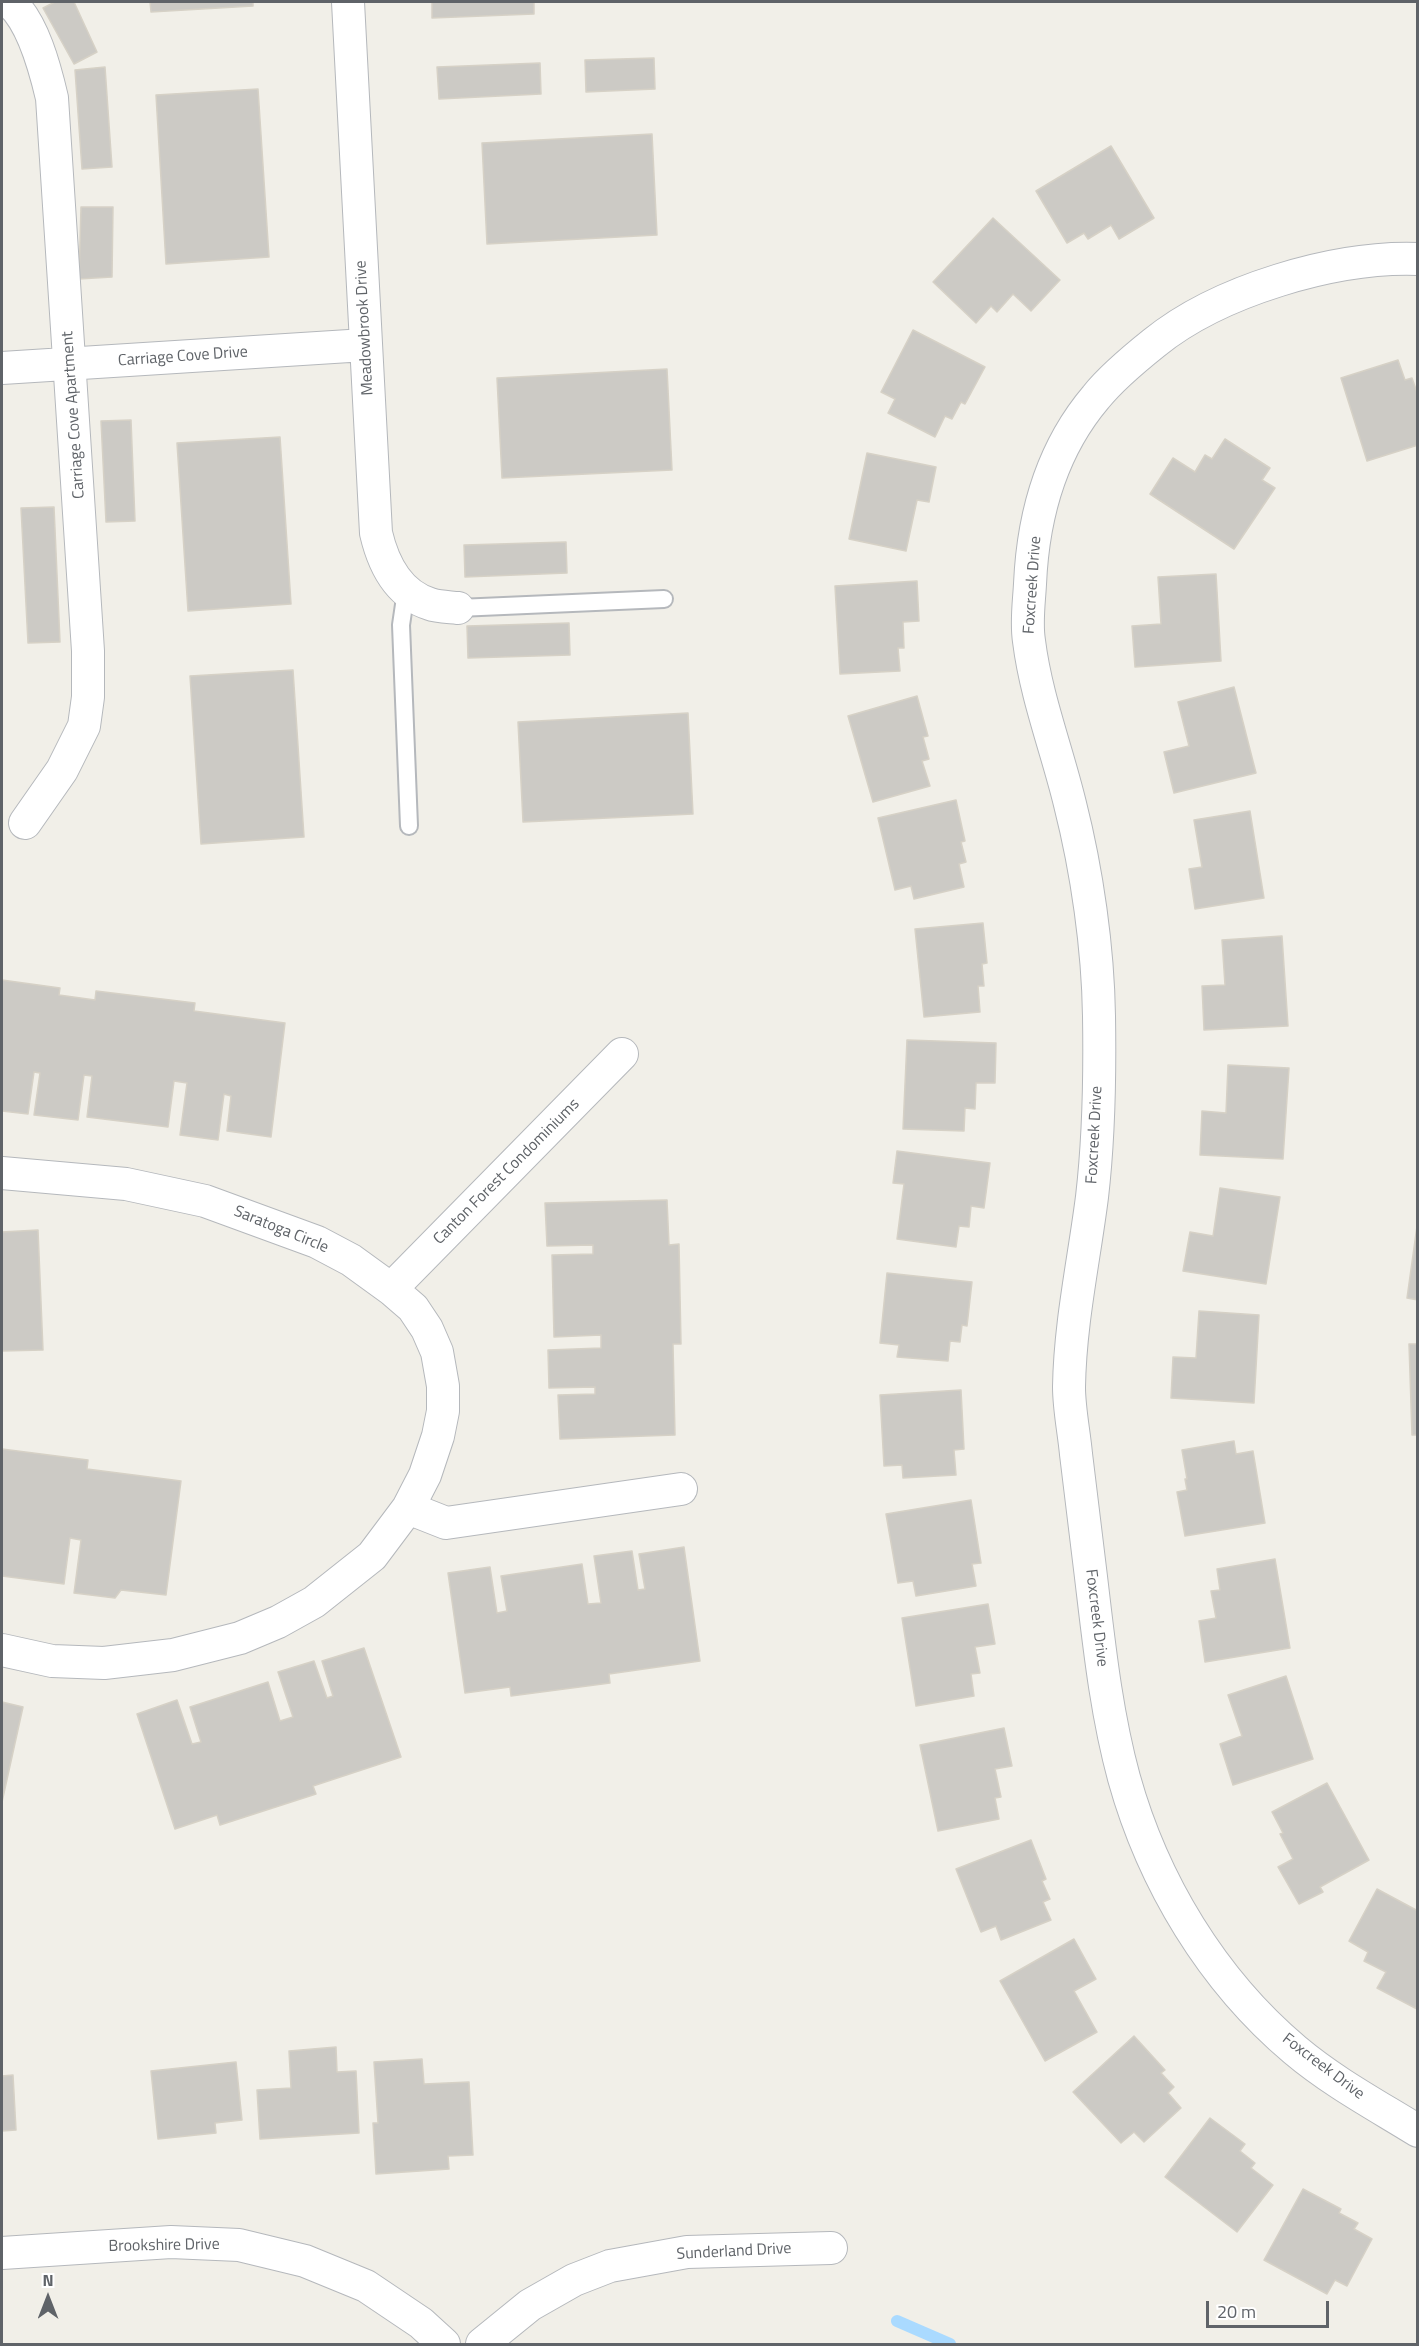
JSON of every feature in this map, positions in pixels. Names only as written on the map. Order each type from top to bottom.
[{"type":"street","name":"Carriage Cove Apartment","points":[[9,2],[35,40],[46,71],[52,98],[88,651],[88,698],[84,726],[62,770],[25,823]]},
{"type":"street","name":"Meadowbrook Drive","points":[[348,2],[376,533],[380,552],[392,576],[406,591],[430,604],[458,608]]},
{"type":"street","name":"Foxcreek Drive","points":[[1418,259],[1369,261],[1319,268],[1263,287],[1190,317],[1127,365],[1095,397],[1066,439],[1051,470],[1032,547],[1028,634],[1037,686],[1071,807],[1089,897],[1099,1011],[1098,1129],[1092,1195],[1076,1308],[1069,1391],[1108,1707],[1124,1778],[1143,1834],[1175,1904],[1209,1959],[1245,2002],[1296,2051],[1345,2087],[1418,2131]]},
{"type":"street","name":"Carriage Cove Drive","points":[[2,368],[365,345]]},
{"type":"street","name":"Canton Forest Condominiums","points":[[391,1288],[622,1054]]},
{"type":"street","name":"Saratoga Circle","points":[[2,1173],[126,1184],[205,1201],[316,1242],[351,1260],[391,1288],[413,1308],[427,1329],[437,1352],[443,1386],[443,1412],[438,1436],[424,1475],[408,1508],[372,1556],[314,1602],[278,1622],[240,1638],[173,1655],[104,1664],[52,1661],[2,1650]]},
{"type":"street","points":[[408,1508],[446,1523],[681,1489]]},
{"type":"street","name":"Brookshire Drive","points":[[2,2253],[171,2242],[239,2245],[305,2261],[366,2286],[422,2323],[444,2344]]},
{"type":"street","name":"Sunderland Drive","points":[[482,2344],[530,2305],[574,2280],[610,2266],[687,2253],[831,2248]]},
{"type":"lane","points":[[406,591],[400,625],[409,826]]},
{"type":"lane","points":[[458,608],[664,599]]},
{"type":"building","points":[[55,2],[74,2],[97,52],[74,64],[43,8]]},
{"type":"building","points":[[150,2],[253,2],[253,6],[151,12]]},
{"type":"building","points":[[432,2],[534,2],[534,14],[432,18]]},
{"type":"building","points":[[654,58],[655,89],[586,92],[585,60]]},
{"type":"building","points":[[540,63],[541,94],[439,99],[437,67]]},
{"type":"building","points":[[105,67],[112,167],[82,169],[75,70]]},
{"type":"building","points":[[258,89],[269,257],[166,264],[156,95]]},
{"type":"building","points":[[652,134],[657,235],[487,244],[482,143]]},
{"type":"building","points":[[1111,146],[1154,218],[1119,239],[1111,225],[1088,239],[1084,233],[1067,243],[1036,191]]},
{"type":"building","points":[[81,207],[113,207],[112,277],[79,279]]},
{"type":"building","points":[[993,218],[1060,280],[1031,311],[1013,294],[997,312],[991,306],[976,323],[933,282]]},
{"type":"building","points":[[913,330],[985,367],[965,404],[961,402],[952,419],[945,416],[935,437],[888,413],[895,399],[881,392]]},
{"type":"building","points":[[1398,360],[1405,380],[1412,378],[1418,395],[1418,445],[1367,461],[1341,378]]},
{"type":"building","points":[[667,369],[672,470],[502,478],[497,378]]},
{"type":"building","points":[[131,420],[135,521],[106,522],[101,421]]},
{"type":"building","points":[[280,437],[291,604],[188,611],[177,443]]},
{"type":"building","points":[[1225,439],[1270,468],[1262,480],[1275,488],[1234,549],[1150,494],[1173,458],[1195,472],[1205,455],[1212,459]]},
{"type":"building","points":[[867,453],[936,467],[929,502],[917,500],[906,551],[849,539]]},
{"type":"building","points":[[54,507],[60,642],[28,643],[21,508]]},
{"type":"building","points":[[566,542],[567,573],[465,577],[464,545]]},
{"type":"building","points":[[1216,574],[1221,661],[1135,667],[1132,626],[1161,624],[1158,577]]},
{"type":"building","points":[[917,581],[919,621],[903,622],[904,648],[898,648],[900,671],[840,674],[835,586]]},
{"type":"building","points":[[569,623],[570,655],[468,658],[467,626]]},
{"type":"building","points":[[293,670],[304,837],[201,844],[190,676]]},
{"type":"building","points":[[1234,687],[1256,773],[1174,793],[1164,752],[1189,746],[1178,702]]},
{"type":"building","points":[[917,696],[928,736],[923,737],[929,759],[922,761],[930,786],[873,802],[848,716]]},
{"type":"building","points":[[688,713],[693,814],[523,822],[518,722]]},
{"type":"building","points":[[956,800],[965,841],[961,842],[966,862],[959,864],[964,887],[914,899],[911,886],[895,890],[878,818]]},
{"type":"building","points":[[1250,811],[1264,898],[1195,909],[1189,869],[1202,867],[1194,820]]},
{"type":"building","points":[[983,923],[987,963],[982,964],[984,986],[978,986],[980,1012],[924,1017],[915,929]]},
{"type":"building","points":[[1282,936],[1288,1026],[1204,1030],[1202,986],[1225,985],[1222,940]]},
{"type":"building","points":[[2,980],[60,988],[59,995],[95,1000],[96,991],[195,1003],[194,1011],[285,1023],[271,1137],[227,1131],[231,1096],[224,1094],[218,1140],[180,1135],[187,1083],[174,1081],[168,1127],[87,1117],[92,1076],[84,1075],[78,1120],[34,1115],[40,1073],[34,1072],[28,1114],[2,1111]]},
{"type":"building","points":[[907,1040],[996,1043],[995,1083],[976,1083],[975,1109],[965,1108],[964,1131],[903,1129]]},
{"type":"building","points":[[1228,1065],[1289,1068],[1283,1159],[1200,1155],[1202,1111],[1226,1113]]},
{"type":"building","points":[[897,1151],[990,1163],[984,1208],[971,1206],[969,1227],[959,1226],[956,1247],[897,1239],[904,1184],[893,1183]]},
{"type":"building","points":[[1220,1188],[1280,1197],[1266,1284],[1183,1271],[1190,1232],[1213,1236]]},
{"type":"building","points":[[667,1200],[669,1245],[679,1244],[681,1344],[673,1344],[675,1435],[560,1439],[558,1395],[595,1394],[595,1387],[549,1388],[548,1350],[601,1348],[601,1335],[554,1337],[552,1255],[593,1254],[593,1245],[547,1246],[545,1203]]},
{"type":"building","points":[[1418,1219],[1418,1300],[1407,1298]]},
{"type":"building","points":[[38,1230],[43,1350],[2,1351],[2,1232]]},
{"type":"building","points":[[887,1273],[972,1282],[967,1326],[962,1325],[960,1342],[950,1341],[948,1361],[897,1357],[899,1345],[880,1343]]},
{"type":"building","points":[[1199,1311],[1259,1315],[1254,1403],[1171,1398],[1173,1357],[1196,1358]]},
{"type":"building","points":[[1409,1344],[1418,1344],[1418,1435],[1412,1435]]},
{"type":"building","points":[[961,1390],[964,1449],[954,1450],[956,1475],[903,1478],[902,1465],[884,1466],[880,1395]]},
{"type":"building","points":[[1234,1441],[1236,1454],[1253,1451],[1265,1523],[1185,1536],[1177,1492],[1187,1490],[1182,1450]]},
{"type":"building","points":[[2,1449],[88,1460],[87,1469],[181,1481],[166,1595],[121,1590],[115,1598],[74,1593],[81,1540],[70,1538],[64,1584],[2,1576]]},
{"type":"building","points":[[971,1500],[981,1563],[972,1564],[976,1586],[916,1596],[913,1581],[898,1583],[886,1514]]},
{"type":"building","points":[[684,1547],[700,1661],[609,1674],[610,1683],[511,1696],[510,1687],[465,1693],[448,1573],[490,1567],[497,1613],[507,1611],[501,1576],[582,1564],[588,1604],[601,1603],[594,1556],[632,1551],[638,1590],[645,1589],[639,1554]]},
{"type":"building","points":[[1275,1559],[1290,1648],[1205,1662],[1199,1621],[1216,1618],[1211,1591],[1220,1590],[1217,1569]]},
{"type":"building","points":[[988,1604],[995,1644],[975,1647],[980,1673],[971,1674],[974,1696],[916,1706],[902,1618]]},
{"type":"building","points":[[364,1648],[401,1757],[313,1786],[316,1794],[220,1825],[217,1815],[175,1829],[137,1714],[177,1700],[192,1744],[201,1742],[190,1707],[268,1682],[280,1721],[293,1717],[278,1672],[314,1661],[327,1698],[333,1696],[322,1661]]},
{"type":"building","points":[[1286,1676],[1313,1759],[1233,1785],[1220,1744],[1242,1736],[1228,1695]]},
{"type":"building","points":[[2,1702],[23,1707],[2,1802]]},
{"type":"building","points":[[1004,1728],[1012,1766],[995,1769],[1001,1797],[995,1798],[999,1819],[938,1831],[920,1745]]},
{"type":"building","points":[[1327,1783],[1369,1860],[1320,1887],[1323,1892],[1299,1904],[1278,1867],[1293,1859],[1272,1812]]},
{"type":"building","points":[[1031,1840],[1046,1879],[1042,1881],[1050,1899],[1043,1902],[1051,1920],[1001,1940],[996,1926],[981,1932],[956,1869]]},
{"type":"building","points":[[1377,1889],[1418,1911],[1417,2009],[1377,1988],[1386,1972],[1364,1961],[1368,1952],[1349,1941]]},
{"type":"building","points":[[1074,1939],[1096,1979],[1074,1991],[1097,2032],[1045,2061],[1000,1981]]},
{"type":"building","points":[[1134,2036],[1165,2070],[1161,2073],[1174,2087],[1168,2093],[1181,2108],[1144,2142],[1134,2132],[1121,2143],[1073,2092]]},
{"type":"building","points":[[336,2047],[337,2072],[356,2071],[359,2133],[260,2139],[257,2090],[291,2088],[289,2051]]},
{"type":"building","points":[[422,2059],[424,2084],[469,2082],[473,2155],[448,2156],[449,2169],[376,2174],[373,2123],[378,2123],[374,2062]]},
{"type":"building","points":[[236,2062],[242,2120],[215,2123],[216,2133],[158,2139],[151,2071]]},
{"type":"building","points":[[13,2075],[16,2130],[2,2131],[2,2076]]},
{"type":"building","points":[[1210,2118],[1245,2144],[1240,2151],[1255,2163],[1251,2168],[1273,2185],[1237,2232],[1165,2177]]},
{"type":"building","points":[[1303,2189],[1341,2209],[1339,2213],[1358,2223],[1354,2229],[1372,2239],[1347,2286],[1335,2280],[1327,2294],[1264,2260]]},
{"type":"waterway","points":[[897,2321],[950,2344]]}]
